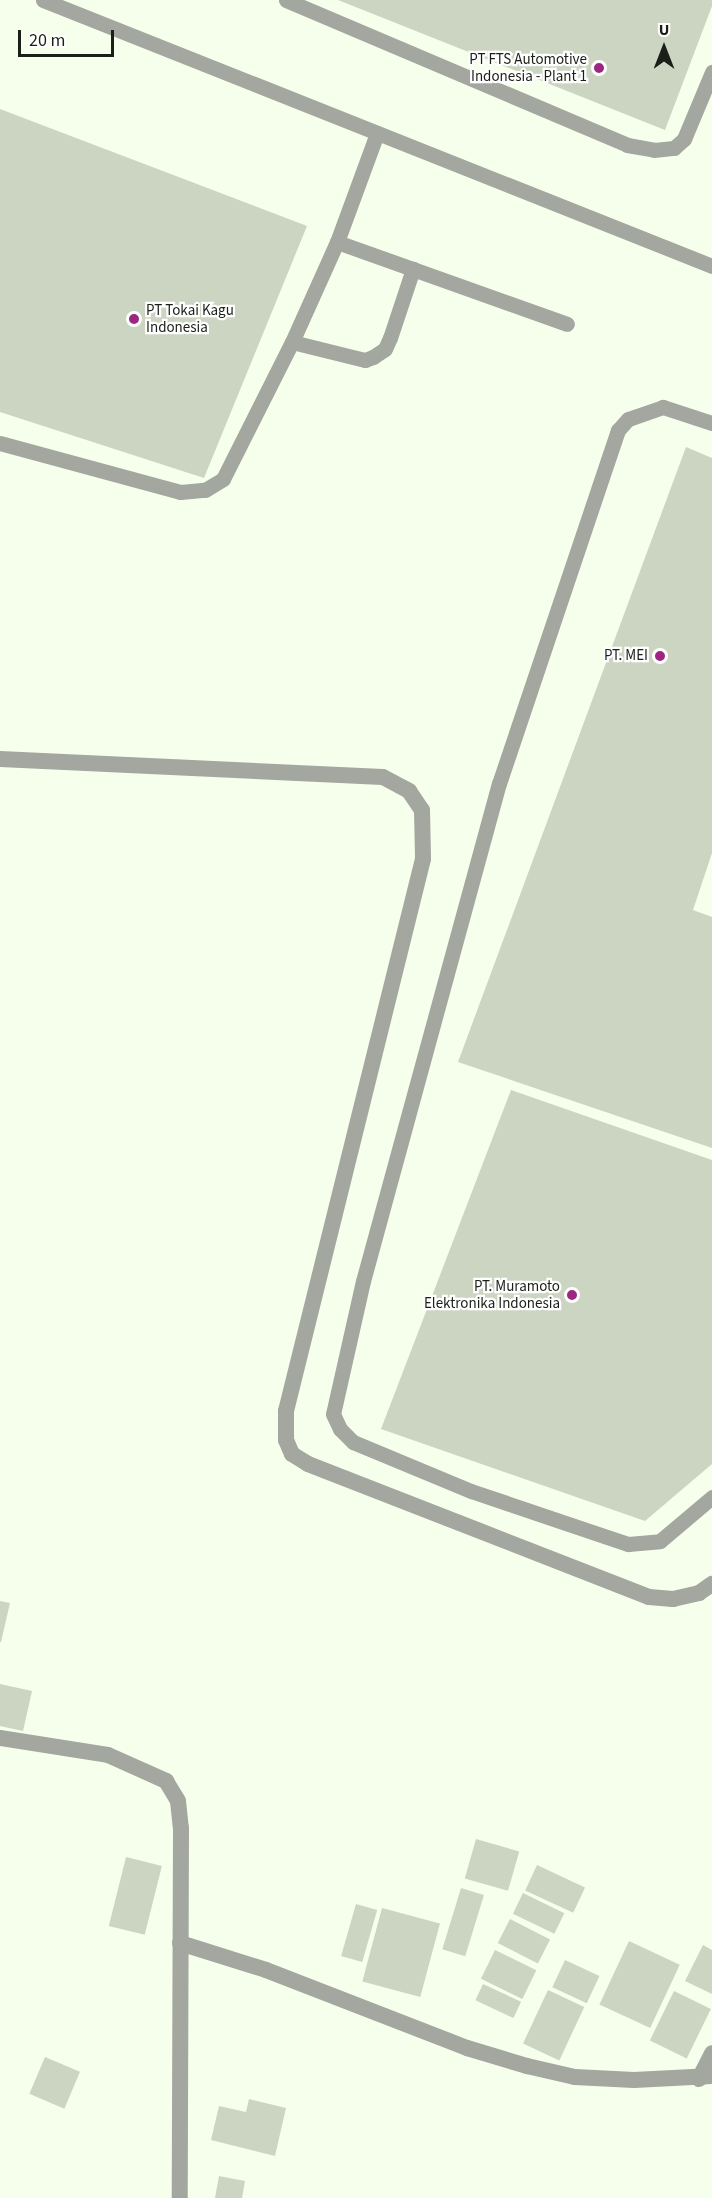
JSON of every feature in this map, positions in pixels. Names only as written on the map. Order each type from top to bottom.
[{"type":"street","points":[[0,759],[383,777],[409,792],[422,810],[423,859],[286,1411],[286,1440],[292,1454],[308,1464],[649,1597],[673,1599],[699,1593],[712,1584]]},
{"type":"street","points":[[0,1738],[108,1755],[166,1781],[178,1801],[182,1828],[180,2198]]},
{"type":"street","points":[[180,1943],[266,1970],[466,2048],[527,2067],[574,2077],[705,2077],[712,2053]]},
{"type":"lane","points":[[42,0],[712,266]]},
{"type":"lane","points":[[286,0],[627,145],[654,150],[674,148],[684,139],[712,72]]},
{"type":"lane","points":[[0,443],[180,492],[205,490],[223,479],[292,342],[337,242],[377,133]]},
{"type":"lane","points":[[337,242],[567,324]]},
{"type":"lane","points":[[292,342],[365,360],[374,357],[385,349],[413,269]]},
{"type":"lane","points":[[712,423],[663,406],[628,419],[618,430],[499,783],[363,1281],[333,1414],[340,1429],[353,1442],[471,1491],[628,1544],[660,1541],[712,1497]]},
{"type":"building","name":"PT FTS Automotive Indonesia - Plant 1","points":[[338,0],[712,0],[712,6],[665,130]]},
{"type":"building","name":"PT Tokai Kagu Indonesia","points":[[0,109],[307,226],[204,478],[0,412]]},
{"type":"building","name":"PT. MEI","points":[[686,447],[712,458],[712,853],[693,910],[712,917],[712,1148],[458,1062]]},
{"type":"building","name":"PT. Muramoto Elektronika Indonesia","points":[[511,1090],[712,1160],[712,1464],[645,1521],[381,1429]]},
{"type":"building","points":[[0,1601],[10,1603],[1,1642],[0,1642]]},
{"type":"building","points":[[0,1684],[32,1691],[23,1731],[0,1726]]},
{"type":"building","points":[[476,1839],[519,1851],[508,1891],[465,1878]]},
{"type":"building","points":[[126,1857],[162,1866],[145,1935],[109,1926]]},
{"type":"building","points":[[537,1865],[585,1887],[573,1913],[525,1890]]},
{"type":"building","points":[[461,1888],[484,1895],[465,1956],[442,1949]]},
{"type":"building","points":[[523,1893],[564,1913],[554,1934],[513,1914]]},
{"type":"building","points":[[356,1904],[377,1910],[362,1962],[341,1956]]},
{"type":"building","points":[[382,1908],[440,1924],[420,1997],[362,1981]]},
{"type":"building","points":[[510,1919],[550,1939],[538,1963],[498,1943]]},
{"type":"building","points":[[629,1941],[680,1965],[650,2028],[599,2004]]},
{"type":"building","points":[[703,1945],[712,1950],[712,1994],[685,1981]]},
{"type":"building","points":[[495,1950],[536,1970],[522,1999],[481,1979]]},
{"type":"building","points":[[565,1960],[599,1976],[587,2003],[552,1987]]},
{"type":"building","points":[[483,1984],[521,2002],[513,2018],[475,2000]]},
{"type":"building","points":[[548,1990],[584,2007],[559,2060],[523,2043]]},
{"type":"building","points":[[674,1991],[711,2009],[687,2058],[650,2040]]},
{"type":"building","points":[[45,2057],[80,2072],[64,2109],[29,2094]]},
{"type":"building","points":[[249,2099],[286,2108],[275,2156],[211,2140],[219,2106],[246,2112]]},
{"type":"building","points":[[219,2176],[245,2181],[242,2198],[215,2198]]},
{"type":"place","name":"PT FTS Automotive Indonesia - Plant 1","points":[[599,68]]},
{"type":"place","name":"PT Tokai Kagu Indonesia","points":[[134,319]]},
{"type":"place","name":"PT. MEI","points":[[660,656]]},
{"type":"place","name":"PT. Muramoto Elektronika Indonesia","points":[[572,1295]]}]
